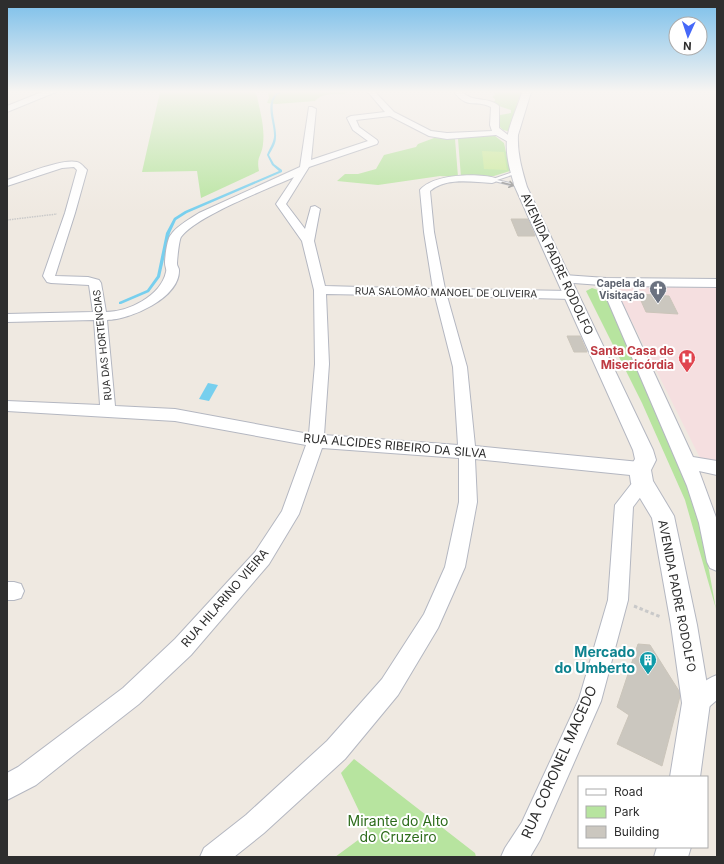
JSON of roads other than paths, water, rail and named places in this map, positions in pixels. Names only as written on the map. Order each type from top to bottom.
[{"type":"street","points":[[305,167],[309,132]]},
{"type":"street","points":[[7,318],[118,316],[142,306],[152,300],[169,284],[173,270],[170,263],[176,237],[188,226],[203,215],[305,167],[374,142],[362,132]]},
{"type":"street","points":[[428,132],[448,136],[504,137]]},
{"type":"street","points":[[498,132],[504,137]]},
{"type":"street","name":"AVENIDA PADRE RODOLFO","points":[[506,132],[504,137],[519,179],[643,450],[646,460],[641,476],[663,516],[684,625],[707,694],[685,776]]},
{"type":"street","name":"RUA DAS HORTENCIAS","points":[[7,184],[61,165],[73,163],[78,164],[80,167],[81,175],[49,276],[51,279],[88,281],[95,283],[100,316],[108,410]]},
{"type":"street","name":"RUA HILARINO VIEIRA","points":[[7,788],[27,776],[68,746],[131,696],[183,647],[262,558],[290,514],[316,441],[322,364],[320,290],[308,241],[281,204],[305,167]]},
{"type":"street","points":[[213,857],[255,824],[336,750],[390,687],[431,621],[455,567],[468,502],[467,452],[460,367],[440,293],[425,190],[432,184],[447,180],[492,180]]},
{"type":"street","points":[[308,241],[315,210]]},
{"type":"street","points":[[606,282],[688,463],[709,521],[717,562]]},
{"type":"street","name":"RUA SALOMÃO MANOEL DE OLIVEIRA","points":[[320,290],[440,293],[568,287],[606,282],[717,282]]},
{"type":"street","name":"RUA ALCIDES RIBEIRO DA SILVA","points":[[7,406],[108,410],[175,415],[316,441],[467,452],[641,476]]},
{"type":"street","points":[[688,463],[717,468]]},
{"type":"street","name":"RUA CORONEL MACEDO","points":[[514,857],[531,831],[590,701],[618,600],[624,505],[641,476]]},
{"type":"lane","points":[[492,180],[519,179]]},
{"type":"lane","points":[[492,180],[519,179]]},
{"type":"water","points":[[208,383],[218,385],[209,401],[199,399]]},
{"type":"waterway","points":[[120,303],[148,291],[159,276],[168,233],[175,219],[186,212],[281,171],[273,164],[268,155],[275,139],[275,132]]},
{"type":"place","name":"Capela da Visitação","points":[[658,304]]},
{"type":"place","name":"Santa Casa de Misericórdia","points":[[687,373]]},
{"type":"place","name":"Mercado do Umberto","points":[[648,675]]},
{"type":"park label","name":"Mirante do Alto do Cruzeiro","points":[[398,830]]}]
